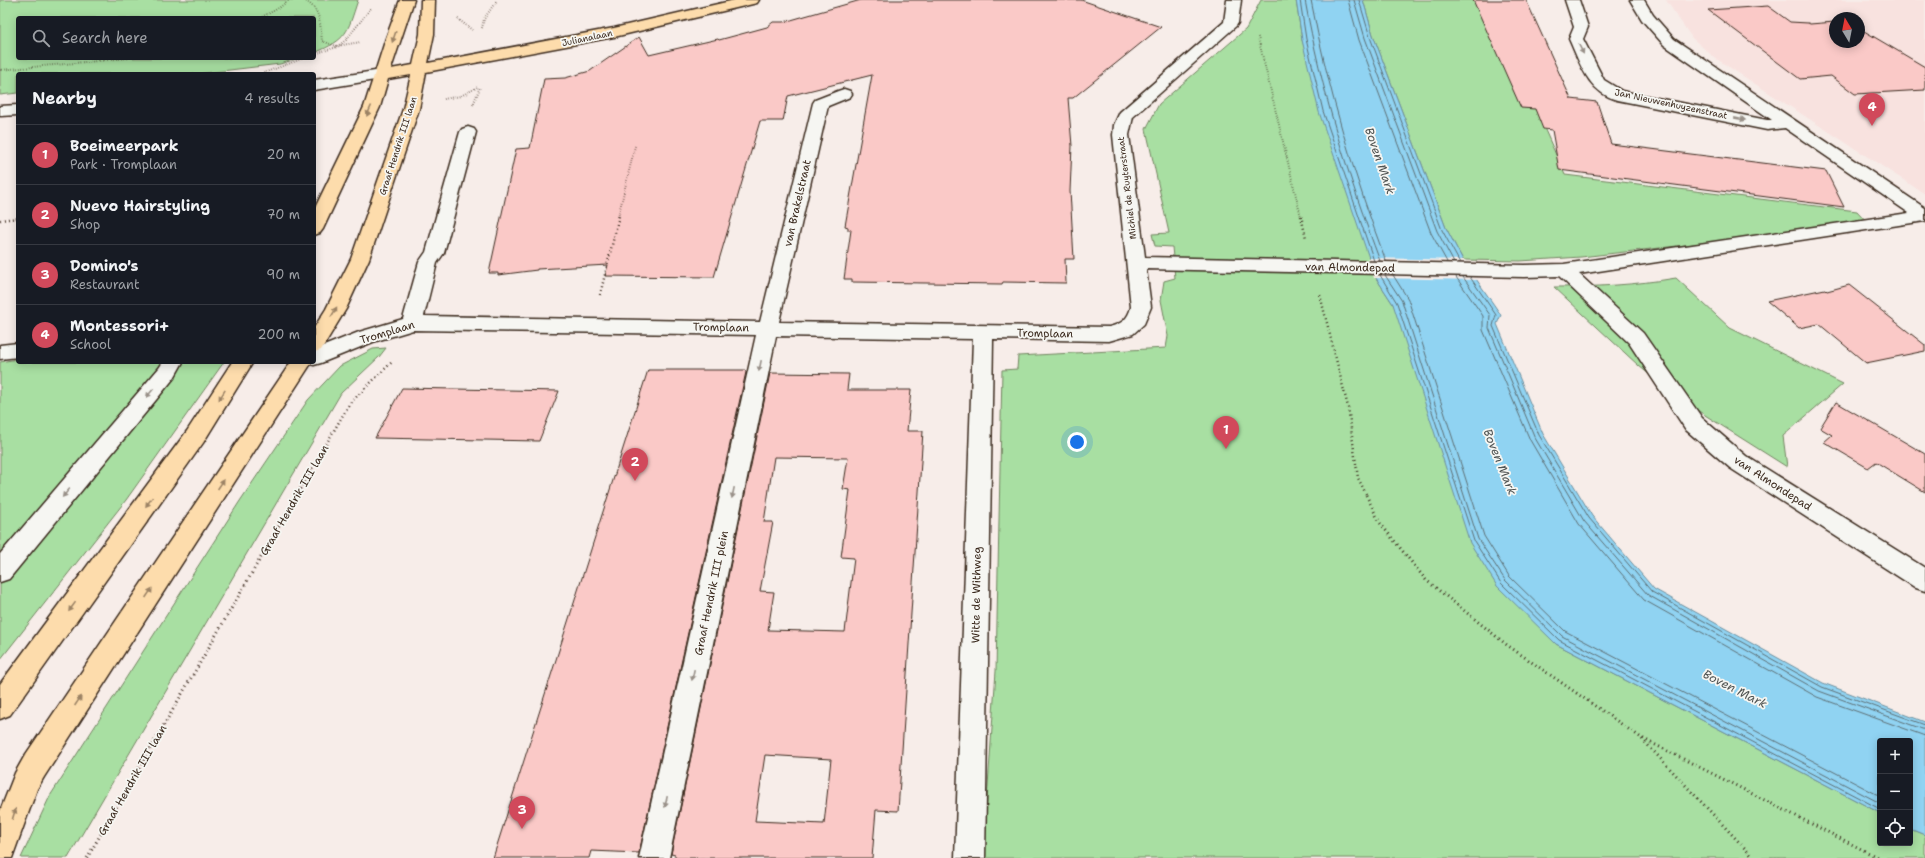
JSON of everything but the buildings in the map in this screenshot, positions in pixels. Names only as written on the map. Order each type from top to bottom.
[{"type":"main road","points":[[316,225],[372,107],[408,0]]},
{"type":"main road","name":"Graaf Hendrik III laan","points":[[316,343],[336,309],[360,260],[414,102],[427,34],[428,0]]},
{"type":"main road","name":"Julianalaan","points":[[420,69],[553,46],[665,22],[752,0]]},
{"type":"main road","points":[[382,74],[420,69]]},
{"type":"main road","points":[[0,706],[196,437],[242,364]]},
{"type":"main road","name":"Graaf Hendrik III laan","points":[[0,850],[20,796],[34,767],[303,364]]},
{"type":"street","name":"Michiel de Ruyterstraat","points":[[1133,325],[1139,317],[1141,308],[1121,135],[1122,125],[1126,115],[1231,22],[1234,0]]},
{"type":"street","name":"Jan Nieuwenhuyzenstraat","points":[[1572,0],[1581,27],[1576,39],[1597,82],[1604,88],[1618,95],[1767,125],[1788,123]]},
{"type":"street","points":[[1637,0],[1647,17],[1668,42],[1925,216]]},
{"type":"street","points":[[316,85],[382,74]]},
{"type":"street","name":"van Brakelstraat","points":[[768,328],[821,103],[844,94]]},
{"type":"street","points":[[0,111],[16,110]]},
{"type":"street","points":[[412,323],[428,262],[435,253],[468,132]]},
{"type":"street","name":"van Almondepad","points":[[1136,263],[1524,271],[1564,270],[1925,216]]},
{"type":"street","name":"van Almondepad","points":[[1564,270],[1636,338],[1694,424],[1738,462],[1925,581]]},
{"type":"street","name":"Tromplaan","points":[[316,355],[412,323],[1109,334],[1122,331],[1133,325]]},
{"type":"street","name":"Graaf Hendrik III plein","points":[[654,858],[768,328]]},
{"type":"street","name":"Witte de Withweg","points":[[970,858],[983,332]]},
{"type":"street","points":[[0,352],[16,350]]},
{"type":"street","points":[[0,572],[167,373],[172,364]]},
{"type":"path","points":[[264,16],[279,8],[289,0]]},
{"type":"path","points":[[304,0],[313,4],[317,9],[322,41],[328,45],[337,47]]},
{"type":"path","points":[[482,30],[484,19],[497,0]]},
{"type":"path","points":[[316,53],[337,47],[349,37],[370,9],[372,4]]},
{"type":"path","points":[[1259,40],[1348,407],[1358,478],[1380,523],[1426,580],[1508,644],[1640,737],[1879,858]]},
{"type":"path","points":[[0,70],[108,60]]},
{"type":"path","points":[[266,72],[299,60]]},
{"type":"path","points":[[593,325],[635,146]]},
{"type":"path","points":[[0,220],[16,218]]},
{"type":"path","name":"Graaf Hendrik III laan","points":[[87,858],[350,403],[399,355],[412,323]]},
{"type":"path","points":[[1640,737],[1754,858]]},
{"type":"shaded area","points":[[1666,0],[1925,0],[1925,194],[1715,58],[1692,38]]},
{"type":"green space","points":[[0,0],[358,0],[345,34],[334,43],[316,52],[316,16],[16,16],[16,60],[293,60],[280,64],[213,72],[16,72],[16,93],[0,95]]},
{"type":"green space","points":[[1261,0],[1296,0],[1302,40],[1376,278],[1393,304],[1556,644],[1877,811],[1877,846],[1913,846],[1913,830],[1925,835],[1925,858],[983,858],[996,671],[1002,370],[1017,369],[1018,356],[1166,348],[1168,336],[1161,300],[1164,281],[1175,278],[1172,247],[1155,246],[1152,234],[1169,233],[1146,129],[1159,104],[1246,29]]},
{"type":"green space","points":[[1363,0],[1487,0],[1565,175],[1857,211],[1869,224],[1581,257],[1520,261],[1463,260],[1446,228],[1373,35]]},
{"type":"green space","points":[[1676,278],[1730,328],[1843,384],[1783,436],[1787,467],[1678,398],[1639,366],[1554,287],[1615,285]]},
{"type":"green space","points":[[386,348],[379,357],[341,393],[68,858],[21,858],[50,796],[240,501],[308,400],[340,366],[373,349]]},
{"type":"green space","points":[[16,359],[16,364],[223,364],[126,500],[0,660],[0,362]]},
{"type":"water","name":"Boven Mark","points":[[1296,0],[1363,0],[1373,35],[1446,228],[1463,260],[1501,315],[1497,324],[1543,434],[1592,516],[1654,589],[1823,683],[1925,722],[1925,835],[1913,830],[1913,738],[1877,738],[1877,811],[1556,644],[1497,586],[1470,543],[1393,304],[1376,278],[1319,112],[1302,40]]},
{"type":"pier","points":[[1367,258],[1465,260],[1479,280],[1374,278]]},
{"type":"place","name":"Montessori+","points":[[1872,126]]},
{"type":"place","name":"Boeimeerpark","points":[[1226,449]]},
{"type":"place","name":"Nuevo Hairstyling","points":[[635,481]]},
{"type":"place","name":"Domino's","points":[[522,829]]}]
